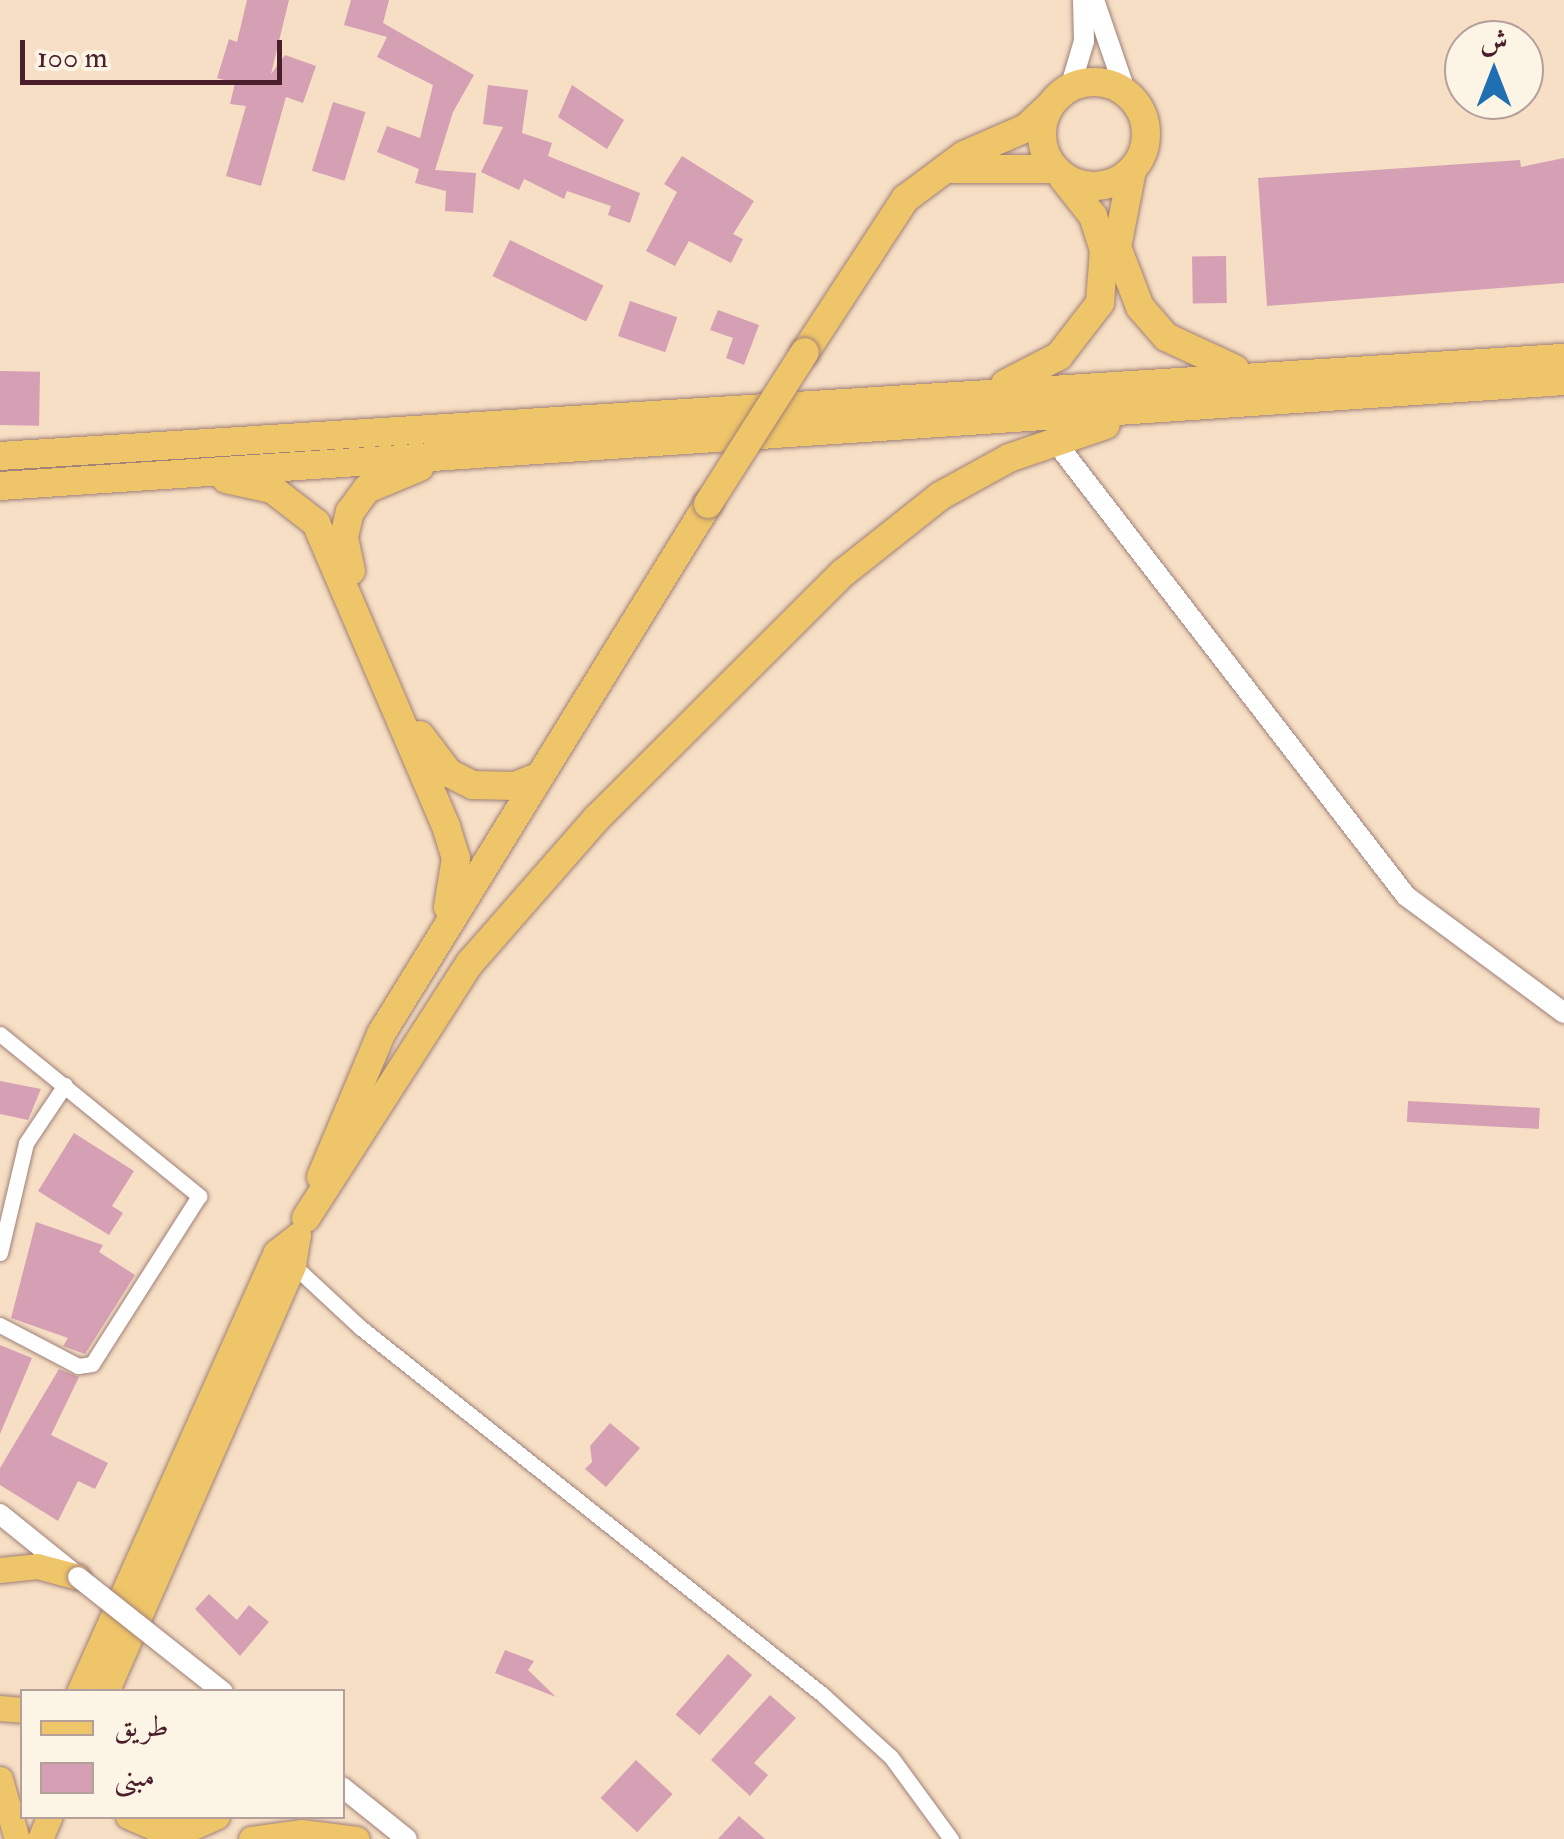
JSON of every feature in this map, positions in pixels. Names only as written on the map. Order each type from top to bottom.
[{"type":"highway","points":[[293,1243],[352,1096],[443,928],[887,218],[941,171],[1026,128],[1060,97],[1088,82],[1126,92],[1145,121],[1146,139],[1132,170],[1118,247],[1140,307],[1166,337],[1246,373]]},
{"type":"highway","points":[[982,394],[1059,356],[1100,303],[1104,250],[1092,216],[1058,173],[1041,138],[1060,97]]},
{"type":"highway","points":[[941,171],[1058,173],[1098,186],[1132,170]]},
{"type":"highway","points":[[0,456],[982,394],[1246,373],[1564,358]]},
{"type":"highway","points":[[0,486],[1564,381]]},
{"type":"highway","points":[[293,1243],[470,964],[596,819],[893,528],[940,496],[1054,440],[1187,408]]},
{"type":"highway","points":[[457,456],[367,489],[350,512],[345,557],[435,759],[472,784],[515,786],[540,776]]},
{"type":"highway","points":[[185,472],[272,489],[316,523],[446,826],[456,858],[443,928]]},
{"type":"main road","points":[[80,1689],[293,1243]]},
{"type":"main road","points":[[107,1689],[293,1243]]},
{"type":"main road","points":[[0,1570],[37,1566],[78,1578]]},
{"type":"main road","points":[[0,1779],[24,1833],[45,1819]]},
{"type":"main road","points":[[135,1819],[155,1828],[195,1826],[210,1819]]},
{"type":"main road","points":[[251,1839],[268,1819]]},
{"type":"main road","points":[[251,1839],[301,1832],[357,1839]]},
{"type":"street","points":[[1060,97],[1084,40],[1083,0]]},
{"type":"street","points":[[1094,0],[1126,92]]},
{"type":"street","points":[[1054,440],[1406,896],[1564,1013]]},
{"type":"street","points":[[0,1034],[196,1190],[198,1203],[92,1364],[78,1366],[0,1325]]},
{"type":"street","points":[[0,1253],[26,1143],[65,1086]]},
{"type":"street","points":[[293,1243],[360,1328],[822,1695],[891,1757],[952,1839]]},
{"type":"street","points":[[0,1514],[204,1682]]},
{"type":"street","points":[[345,1790],[407,1839]]},
{"type":"building","points":[[247,0],[289,0],[271,74],[285,55],[316,66],[303,103],[286,97],[261,186],[226,176],[246,106],[230,104],[235,83],[217,78],[229,39],[237,42]]},
{"type":"building","points":[[351,0],[389,0],[383,23],[474,75],[453,112],[435,170],[476,173],[473,213],[445,211],[446,191],[415,183],[419,169],[377,152],[387,126],[420,138],[433,85],[377,57],[387,37],[344,25]]},
{"type":"building","points":[[488,85],[528,90],[522,133],[552,143],[548,156],[640,193],[630,223],[608,215],[611,206],[567,191],[564,199],[524,179],[519,190],[481,172],[503,127],[483,124]]},
{"type":"building","points":[[572,85],[624,120],[607,149],[558,117]]},
{"type":"building","points":[[333,102],[366,112],[344,181],[312,171]]},
{"type":"building","points":[[682,156],[754,201],[733,234],[743,239],[731,263],[689,241],[675,266],[646,251],[677,192],[664,184]]},
{"type":"building","points":[[1564,158],[1564,283],[1267,306],[1258,178],[1520,160],[1521,167]]},
{"type":"building","points":[[510,240],[603,286],[586,322],[492,276]]},
{"type":"building","points":[[1226,256],[1227,303],[1193,304],[1192,257]]},
{"type":"building","points":[[630,301],[677,317],[665,352],[618,336]]},
{"type":"building","points":[[718,310],[759,325],[744,365],[726,358],[733,338],[710,330]]},
{"type":"building","points":[[0,371],[40,372],[39,426],[0,425]]},
{"type":"building","points":[[0,1081],[41,1089],[28,1120],[0,1114]]},
{"type":"building","points":[[1408,1101],[1540,1108],[1539,1129],[1407,1122]]},
{"type":"building","points":[[74,1133],[134,1171],[112,1206],[123,1213],[109,1235],[38,1191]]},
{"type":"building","points":[[36,1222],[103,1245],[99,1252],[135,1275],[85,1354],[63,1346],[68,1338],[11,1318]]},
{"type":"building","points":[[0,1345],[32,1358],[0,1434]]},
{"type":"building","points":[[59,1369],[79,1377],[51,1435],[108,1463],[95,1489],[78,1481],[58,1521],[0,1485],[0,1468]]},
{"type":"building","points":[[610,1423],[640,1448],[606,1487],[585,1469],[592,1462],[590,1446]]},
{"type":"building","points":[[209,1594],[237,1620],[249,1605],[269,1622],[240,1656],[195,1609]]},
{"type":"building","points":[[505,1650],[534,1661],[528,1670],[556,1697],[495,1673]]},
{"type":"building","points":[[728,1654],[752,1675],[700,1735],[676,1714]]},
{"type":"building","points":[[770,1695],[796,1718],[754,1763],[768,1775],[750,1796],[711,1760]]},
{"type":"building","points":[[636,1760],[673,1794],[637,1832],[601,1798]]},
{"type":"building","points":[[739,1816],[765,1839],[718,1839]]}]
